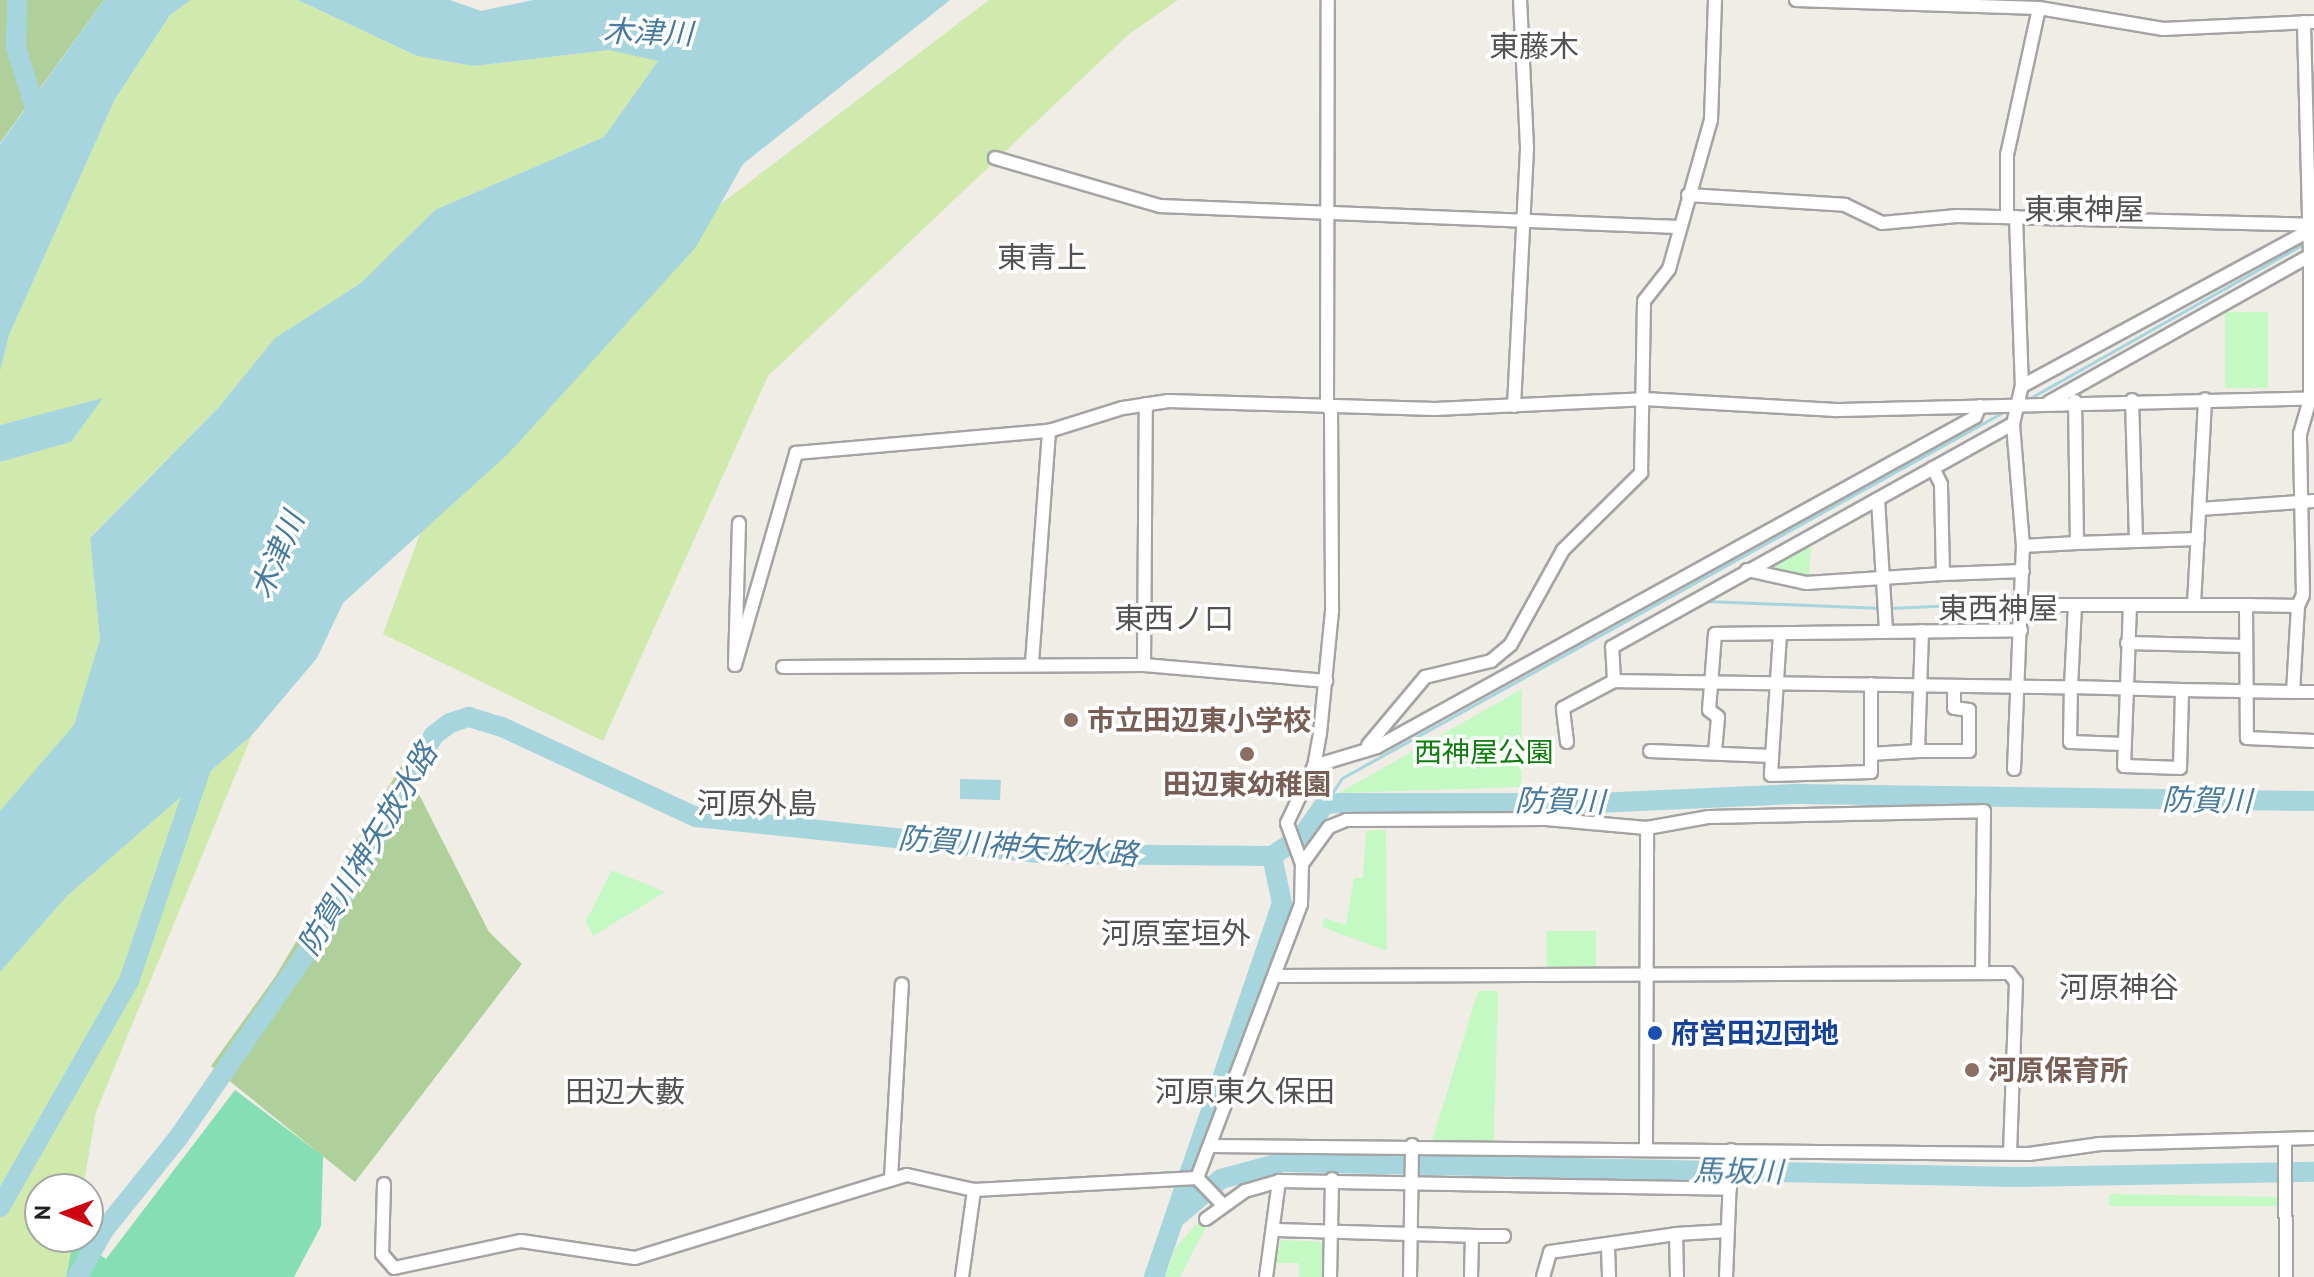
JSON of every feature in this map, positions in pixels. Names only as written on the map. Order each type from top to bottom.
[{"type":"street","points":[[1197,1181],[1275,976],[1306,884],[1289,829],[1314,766],[1326,681],[1328,0]]},
{"type":"street","points":[[1514,406],[1520,220],[1527,147],[1520,0]]},
{"type":"street","points":[[1314,766],[1338,764],[1368,745],[1425,677],[1491,661],[1511,644],[1563,550],[1641,473],[1644,301],[1669,269],[1678,227],[1711,120],[1715,0]]},
{"type":"street","points":[[1796,0],[2039,8],[2163,29],[2309,22],[2312,398],[2300,434],[2307,501],[2305,599],[2293,692]]},
{"type":"street","points":[[2065,14],[2067,0]]},
{"type":"street","points":[[2014,769],[2023,546],[2013,424],[2022,404],[2022,386],[2007,155],[2039,8]]},
{"type":"street","points":[[995,158],[1160,206],[1678,227]]},
{"type":"street","points":[[1688,195],[1845,205],[1882,223],[2011,217],[2311,228]]},
{"type":"street","points":[[2022,386],[2311,228]]},
{"type":"street","points":[[2049,402],[2312,253]]},
{"type":"street","points":[[739,523],[735,665],[796,453],[1049,431],[1146,404],[1514,406],[1644,399],[1836,410],[2075,401],[2312,398]]},
{"type":"street","points":[[2194,604],[2205,399]]},
{"type":"street","points":[[2132,400],[2136,541]]},
{"type":"street","points":[[2075,401],[2077,543]]},
{"type":"street","points":[[1144,665],[1146,404]]},
{"type":"street","points":[[1368,745],[1377,747],[1975,417],[1980,406]]},
{"type":"street","points":[[1612,647],[2013,424]]},
{"type":"street","points":[[1032,663],[1049,431]]},
{"type":"street","points":[[1933,468],[1941,484],[1943,574]]},
{"type":"street","points":[[1878,499],[1886,631]]},
{"type":"street","points":[[2200,509],[2307,501]]},
{"type":"street","points":[[2023,546],[2198,539]]},
{"type":"street","points":[[1747,570],[1806,583],[2023,571]]},
{"type":"street","points":[[2023,601],[2075,605],[2246,605],[2305,599]]},
{"type":"street","points":[[2075,605],[2070,742],[2124,744]]},
{"type":"street","points":[[2130,605],[2124,689],[2124,766],[2180,768],[2182,690]]},
{"type":"street","points":[[2246,605],[2247,738],[2314,741]]},
{"type":"street","points":[[1611,618],[1614,681]]},
{"type":"street","points":[[1715,752],[1711,680],[1715,634],[2021,630]]},
{"type":"street","points":[[1918,751],[1922,631]]},
{"type":"street","points":[[1780,634],[1771,775],[1871,772],[1871,684]]},
{"type":"street","points":[[2127,643],[2246,646]]},
{"type":"street","points":[[783,667],[1032,663],[1144,665],[1326,681]]},
{"type":"street","points":[[1567,742],[1563,708],[1614,681],[1777,681],[2314,692]]},
{"type":"street","points":[[1871,754],[1969,751],[1969,710],[1954,708],[1954,686]]},
{"type":"street","points":[[1650,751],[1772,756]]},
{"type":"street","points":[[1300,859],[1329,827],[1346,820],[1546,819],[1647,828],[1709,817],[1984,811],[1982,973]]},
{"type":"street","points":[[1646,1148],[1647,828]]},
{"type":"street","points":[[1275,976],[1647,977],[2009,973],[2016,982],[2010,1154]]},
{"type":"street","points":[[891,1178],[902,984]]},
{"type":"street","points":[[1212,1146],[2010,1154],[2100,1144],[2285,1144],[2314,1138]]},
{"type":"street","points":[[2285,1144],[2286,1277]]},
{"type":"street","points":[[1410,1277],[1411,1150]]},
{"type":"street","points":[[1726,1277],[1731,1152]]},
{"type":"street","points":[[1206,1219],[1219,1201],[1279,1181],[1411,1176],[1730,1184]]},
{"type":"street","points":[[384,1184],[382,1254],[394,1273],[521,1241],[635,1258],[891,1178],[930,1177],[974,1190],[1197,1181],[1219,1201]]},
{"type":"street","points":[[1330,1277],[1332,1179]]},
{"type":"street","points":[[1266,1277],[1279,1181]]},
{"type":"street","points":[[962,1277],[974,1190]]},
{"type":"street","points":[[1274,1230],[1504,1236]]},
{"type":"street","points":[[1543,1277],[1550,1252],[1608,1247],[1676,1234],[1727,1231]]},
{"type":"street","points":[[1676,1234],[1677,1277]]},
{"type":"street","points":[[1471,1277],[1472,1236]]},
{"type":"street","points":[[1608,1247],[1609,1277]]},
{"type":"green space","points":[[0,0],[104,0],[0,143]]},
{"type":"green space","points":[[191,0],[298,0],[417,56],[474,66],[609,50],[659,60],[604,137],[435,210],[361,283],[275,338],[218,408],[90,537],[100,639],[74,726],[0,811],[0,462],[71,442],[102,399],[0,425],[0,372],[9,335],[115,99],[170,15]]},
{"type":"green space","points":[[989,0],[1178,0],[1129,34],[768,376],[603,741],[383,634],[472,393]]},
{"type":"green space","points":[[2225,312],[2268,312],[2268,388],[2225,388]]},
{"type":"green space","points":[[1811,545],[1809,577],[1772,575],[1772,565]]},
{"type":"green space","name":"西神屋公園","points":[[1522,689],[1521,787],[1339,793]]},
{"type":"green space","points":[[252,735],[96,1112],[86,1173],[24,1173],[24,1253],[71,1253],[66,1277],[0,1277],[0,972],[67,896]]},
{"type":"green space","points":[[403,763],[489,932],[522,964],[355,1182],[211,1066],[275,977]]},
{"type":"green space","points":[[1386,830],[1387,951],[1322,927],[1325,918],[1346,925],[1354,878],[1363,878],[1366,831]]},
{"type":"green space","points":[[612,870],[665,892],[593,936],[586,921]]},
{"type":"green space","points":[[1546,931],[1596,931],[1596,974],[1547,973]]},
{"type":"green space","points":[[1478,991],[1498,991],[1494,1143],[1432,1141]]},
{"type":"green space","points":[[235,1090],[323,1156],[321,1226],[294,1277],[66,1277],[71,1253],[97,1253],[106,1259]]},
{"type":"green space","points":[[2110,1194],[2282,1197],[2283,1206],[2109,1206]]},
{"type":"green space","points":[[1202,1218],[1206,1227],[1180,1277],[1165,1277],[1176,1247]]},
{"type":"green space","points":[[1281,1240],[1329,1242],[1328,1277],[1299,1277],[1299,1263],[1275,1263]]},
{"type":"water","points":[[104,0],[191,0],[170,15],[115,99],[9,335],[0,372],[0,144]]},
{"type":"water","points":[[298,0],[450,0],[481,11],[533,0],[950,0],[743,164],[696,247],[508,454],[343,603],[317,658],[252,735],[67,896],[0,972],[0,811],[74,725],[100,639],[90,538],[218,408],[275,338],[361,283],[435,210],[604,137],[658,61],[609,50],[474,66],[417,56]]},
{"type":"water","points":[[103,398],[71,442],[0,462],[0,425]]},
{"type":"water","points":[[960,779],[1001,780],[1000,800],[960,799]]},
{"type":"waterway","points":[[17,0],[16,48],[40,123]]},
{"type":"waterway","points":[[2025,401],[2307,242]]},
{"type":"waterway","points":[[1325,804],[1342,778],[2007,410]]},
{"type":"waterway","points":[[2250,599],[2298,599]]},
{"type":"waterway","points":[[1706,601],[1882,608]]},
{"type":"waterway","points":[[1890,608],[2018,602]]},
{"type":"waterway","name":"防賀川神矢放水路","points":[[77,1277],[104,1230],[178,1138],[334,913],[434,735],[450,723],[469,717],[502,727],[696,817],[1050,854],[1272,856]]},
{"type":"waterway","name":"木津川","points":[[0,1207],[129,981],[206,754]]},
{"type":"waterway","name":"防賀川","points":[[1272,856],[1303,835],[1325,804],[1340,803],[1596,803],[1798,794],[2314,801]]},
{"type":"waterway","name":"防賀川","points":[[1154,1277],[1282,903],[1272,856]]},
{"type":"waterway","name":"馬坂川","points":[[1179,1215],[1221,1179],[1283,1162],[2015,1177],[2314,1172]]},
{"type":"place","name":"市立田辺東小学校","points":[[1071,720]]},
{"type":"place","name":"田辺東幼稚園","points":[[1247,754]]},
{"type":"place","name":"府営田辺団地","points":[[1655,1033]]},
{"type":"place","name":"河原保育所","points":[[1972,1070]]},
{"type":"district","name":"東藤木","points":[[1534,46]]},
{"type":"district","name":"東東神屋","points":[[2084,209]]},
{"type":"district","name":"東青上","points":[[1042,257]]},
{"type":"district","name":"東西神屋","points":[[1998,608]]},
{"type":"district","name":"東西ノ口","points":[[1174,618]]},
{"type":"district","name":"河原外島","points":[[757,803]]},
{"type":"district","name":"河原室垣外","points":[[1176,933]]},
{"type":"district","name":"河原神谷","points":[[2119,987]]},
{"type":"district","name":"田辺大藪","points":[[625,1091]]},
{"type":"district","name":"河原東久保田","points":[[1245,1091]]}]
